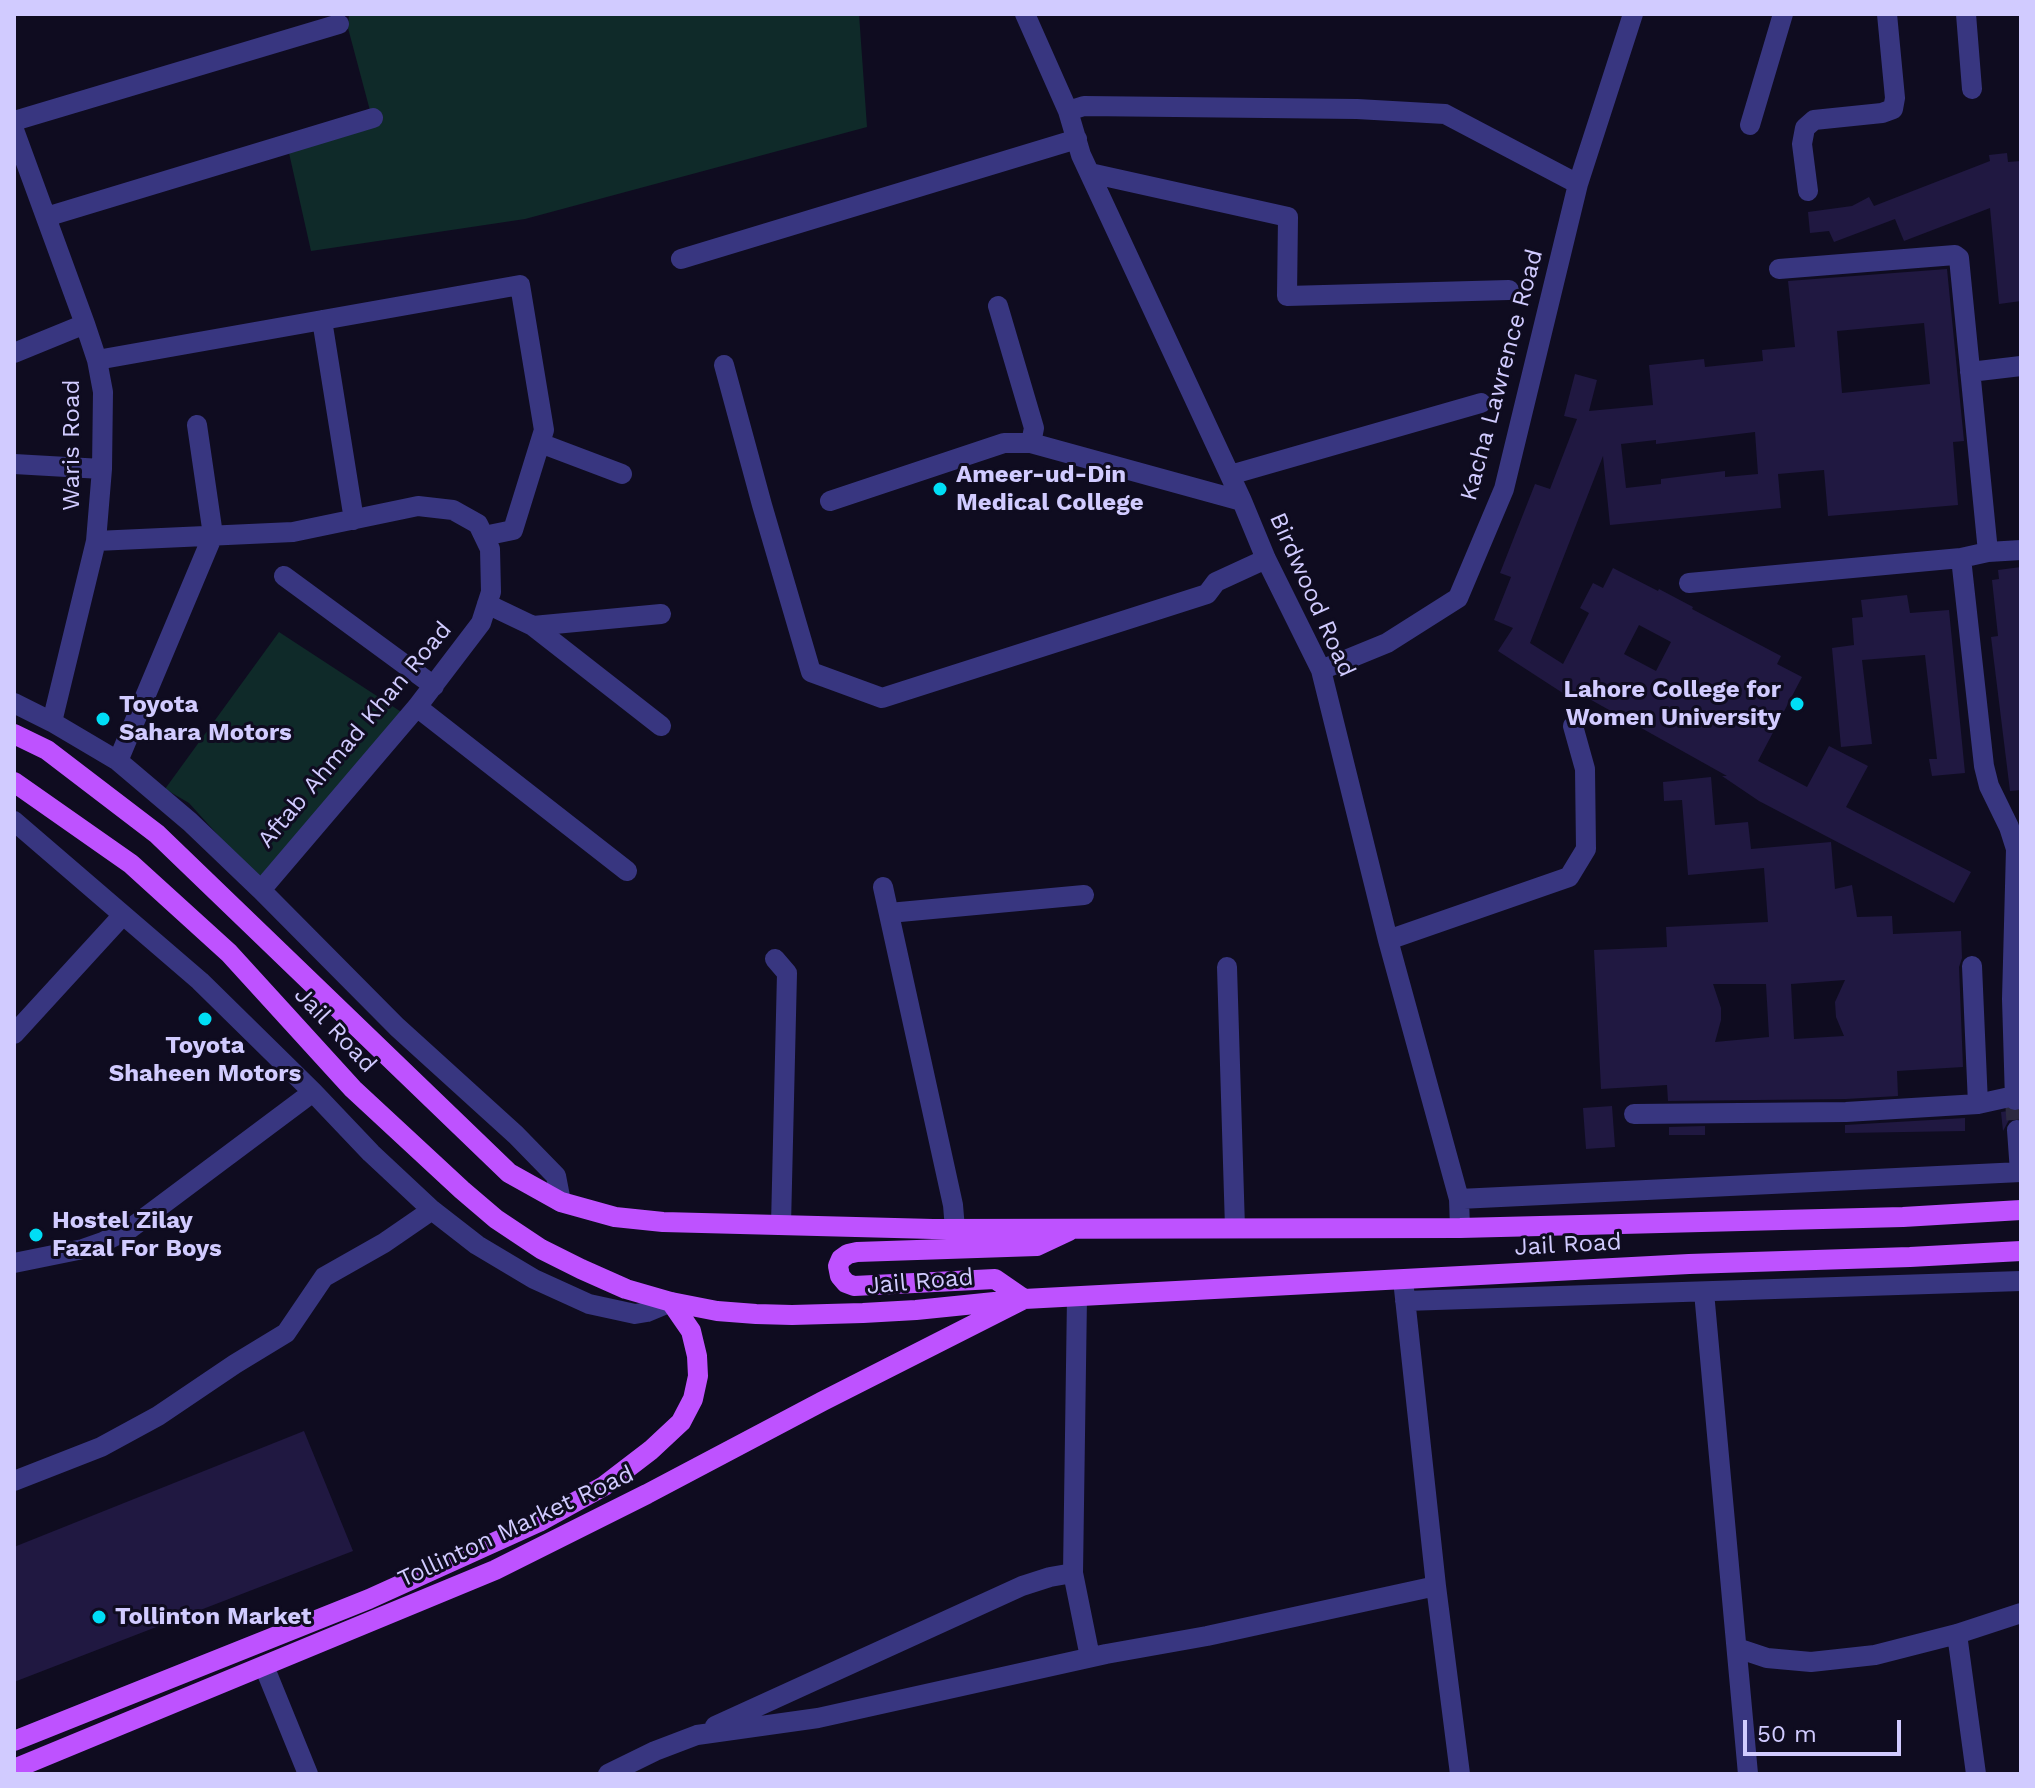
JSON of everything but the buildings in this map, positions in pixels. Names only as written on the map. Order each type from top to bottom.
[{"type":"main road","name":"Jail Road","points":[[14,734],[47,750],[157,834],[509,1173],[561,1202],[615,1217],[663,1222],[955,1229],[1460,1228],[1903,1217],[2021,1210]]},
{"type":"main road","name":"Jail Road","points":[[14,782],[131,864],[229,953],[353,1089],[496,1219],[541,1249],[581,1269],[626,1289],[671,1302],[717,1311],[792,1315],[916,1310],[1024,1299],[1689,1264],[2021,1251]]},
{"type":"main road","points":[[1024,1299],[995,1279],[854,1286],[840,1276],[838,1266],[841,1259],[857,1252],[1037,1246],[1074,1228]]},
{"type":"main road","name":"Tollinton Market Road","points":[[14,1769],[495,1570],[1024,1299]]},
{"type":"main road","name":"Tollinton Market Road","points":[[14,1741],[369,1599],[539,1522],[604,1486],[681,1422],[693,1399],[698,1376],[697,1356],[691,1331],[671,1302]]},
{"type":"street","name":"Birdwood Road","points":[[1025,14],[1068,111],[1081,155],[1266,559],[1321,670],[1388,940],[1459,1199],[1460,1228]]},
{"type":"street","name":"Kacha Lawrence Road","points":[[1321,670],[1387,643],[1458,598],[1504,489],[1578,184],[1633,14]]},
{"type":"street","points":[[1750,125],[1783,14]]},
{"type":"street","points":[[1808,191],[1802,144],[1805,128],[1814,120],[1882,113],[1893,109],[1895,98],[1887,14]]},
{"type":"street","points":[[1966,14],[1972,89]]},
{"type":"street","points":[[14,121],[339,24]]},
{"type":"street","points":[[1068,111],[1084,106],[1357,109],[1445,114],[1578,184]]},
{"type":"street","points":[[46,217],[373,118]]},
{"type":"street","name":"Waris Road","points":[[14,130],[85,324],[103,392],[102,469],[96,541],[52,722]]},
{"type":"street","points":[[681,259],[1077,139]]},
{"type":"street","points":[[1090,173],[1288,217],[1287,296],[1509,290]]},
{"type":"street","points":[[1779,269],[1955,255],[1960,261],[1988,552]]},
{"type":"street","points":[[96,541],[293,532],[418,506],[453,510],[478,524],[484,536],[513,530],[544,430],[520,285],[97,360]]},
{"type":"street","points":[[998,306],[1034,428],[1031,443]]},
{"type":"street","points":[[322,320],[354,520]]},
{"type":"street","points":[[14,353],[85,324]]},
{"type":"street","points":[[724,365],[811,672],[882,698],[1207,594],[1216,582],[1266,559]]},
{"type":"street","points":[[1970,372],[2021,366]]},
{"type":"street","points":[[1230,475],[1481,403]]},
{"type":"street","points":[[118,761],[213,535],[197,425]]},
{"type":"street","points":[[540,443],[622,474]]},
{"type":"street","points":[[830,501],[1004,443],[1031,443],[1242,501]]},
{"type":"street","points":[[14,464],[102,469]]},
{"type":"street","name":"Aftab Ahmad Khan Road","points":[[261,890],[417,707],[481,623],[491,592],[490,549],[484,536]]},
{"type":"street","points":[[1689,583],[2021,550]]},
{"type":"street","points":[[1634,1114],[1846,1112],[1978,1104],[2015,1098],[2012,999],[2019,854],[1989,786],[1984,766],[1961,558]]},
{"type":"street","points":[[284,576],[434,686]]},
{"type":"street","points":[[487,604],[533,626],[661,726]]},
{"type":"street","points":[[533,626],[661,614]]},
{"type":"street","points":[[14,703],[118,761],[190,822],[397,1027],[516,1135],[556,1176],[561,1202]]},
{"type":"street","points":[[417,707],[627,871]]},
{"type":"street","points":[[1388,940],[1569,877],[1586,849],[1585,769],[1573,726]]},
{"type":"street","points":[[14,821],[200,981],[371,1153],[432,1210],[477,1245],[534,1279],[589,1304],[635,1314],[671,1302]]},
{"type":"street","points":[[883,887],[953,1205],[955,1229]]},
{"type":"street","points":[[889,913],[1084,895]]},
{"type":"street","points":[[14,1034],[123,915]]},
{"type":"street","points":[[775,959],[787,973],[781,1225]]},
{"type":"street","points":[[1972,966],[1978,1104]]},
{"type":"street","points":[[1227,967],[1235,1228]]},
{"type":"street","points":[[14,1263],[83,1249],[131,1228],[313,1092]]},
{"type":"street","points":[[1459,1199],[2020,1172],[2017,1130]]},
{"type":"street","points":[[14,1481],[101,1447],[158,1416],[286,1333],[324,1277],[384,1243],[432,1210]]},
{"type":"street","points":[[1404,1280],[1436,1586],[1460,1774]]},
{"type":"street","points":[[1405,1301],[2021,1281]]},
{"type":"street","points":[[1704,1292],[1748,1774]]},
{"type":"street","points":[[1077,1297],[1073,1573],[1090,1657]]},
{"type":"street","points":[[608,1774],[1022,1586],[1073,1573]]},
{"type":"street","points":[[697,1735],[818,1718],[1090,1657],[1207,1636],[1436,1586]]},
{"type":"street","points":[[1737,1648],[1767,1658],[1811,1662],[1875,1655],[1957,1634],[2021,1613]]},
{"type":"street","points":[[1957,1634],[1976,1774]]},
{"type":"street","points":[[264,1666],[308,1774]]},
{"type":"green space","points":[[349,14],[859,14],[867,127],[525,219],[311,251],[287,144],[372,118],[348,28]]},
{"type":"green space","points":[[279,632],[409,717],[262,884],[189,803],[165,789]]},
{"type":"tunnel","points":[[2015,1100],[2017,1130]]},
{"type":"place","name":"Ameer-ud-Din Medical College","points":[[940,489]]},
{"type":"place","name":"Lahore College for Women University","points":[[1797,704]]},
{"type":"place","name":"Toyota Sahara Motors","points":[[103,719]]},
{"type":"place","name":"Toyota Shaheen Motors","points":[[205,1019]]},
{"type":"place","name":"Hostel Zilay Fazal For Boys","points":[[36,1235]]},
{"type":"place","name":"Tollinton Market","points":[[99,1617]]}]
